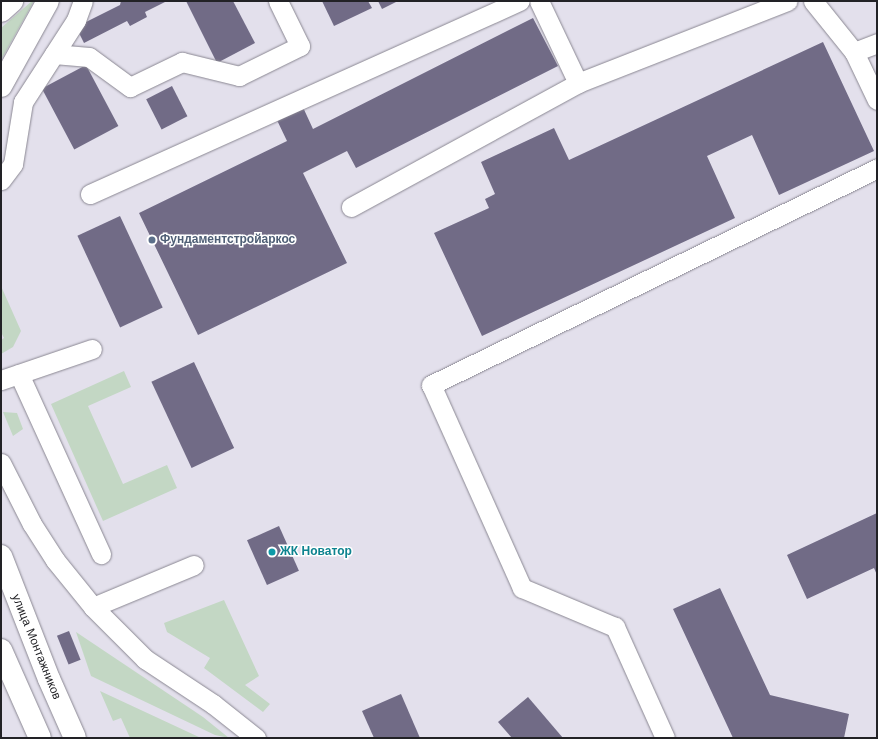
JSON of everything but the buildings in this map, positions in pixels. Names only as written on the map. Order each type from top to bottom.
[{"type":"main road","points":[[1,11],[12,1]]},
{"type":"main road","points":[[1,86],[48,1]]},
{"type":"main road","name":"улица Монтажников","points":[[1,556],[46,672],[75,738]]},
{"type":"main road","points":[[1,650],[40,738]]},
{"type":"street","points":[[1,180],[13,164],[23,102],[76,20],[83,1]]},
{"type":"street","points":[[54,54],[89,57],[130,87],[182,62],[239,76],[300,46],[278,1]]},
{"type":"street","points":[[90,194],[520,1]]},
{"type":"street","points":[[539,1],[578,83]]},
{"type":"street","points":[[351,207],[578,83],[786,1]]},
{"type":"street","points":[[813,1],[854,52],[877,100]]},
{"type":"street","points":[[854,52],[877,43]]},
{"type":"street","points":[[665,738],[615,627],[522,588],[431,384],[877,168]]},
{"type":"street","points":[[1,380],[92,350]]},
{"type":"street","points":[[19,374],[101,554]]},
{"type":"street","points":[[1,463],[32,524],[51,554],[93,606],[145,659],[213,704],[256,738]]},
{"type":"street","points":[[93,606],[194,565]]},
{"type":"green space","points":[[32,1],[34,1],[1,60],[1,28]]},
{"type":"green space","points":[[1,286],[21,331],[13,347],[1,354],[1,340],[4,338],[1,332]]},
{"type":"green space","points":[[124,371],[131,387],[88,406],[123,484],[167,465],[177,488],[103,521],[51,404]]},
{"type":"green space","points":[[3,412],[17,413],[23,429],[13,436]]},
{"type":"green space","points":[[224,600],[259,676],[245,685],[270,704],[263,712],[204,668],[210,658],[167,632],[164,623]]},
{"type":"green space","points":[[76,632],[203,717],[229,738],[215,735],[91,676]]},
{"type":"green space","points":[[100,691],[201,738],[130,738],[121,718],[113,721]]},
{"type":"place","name":"Фундаментстройаркос","points":[[152,240]]},
{"type":"place","name":"ЖК Новатор","points":[[272,552]]}]
